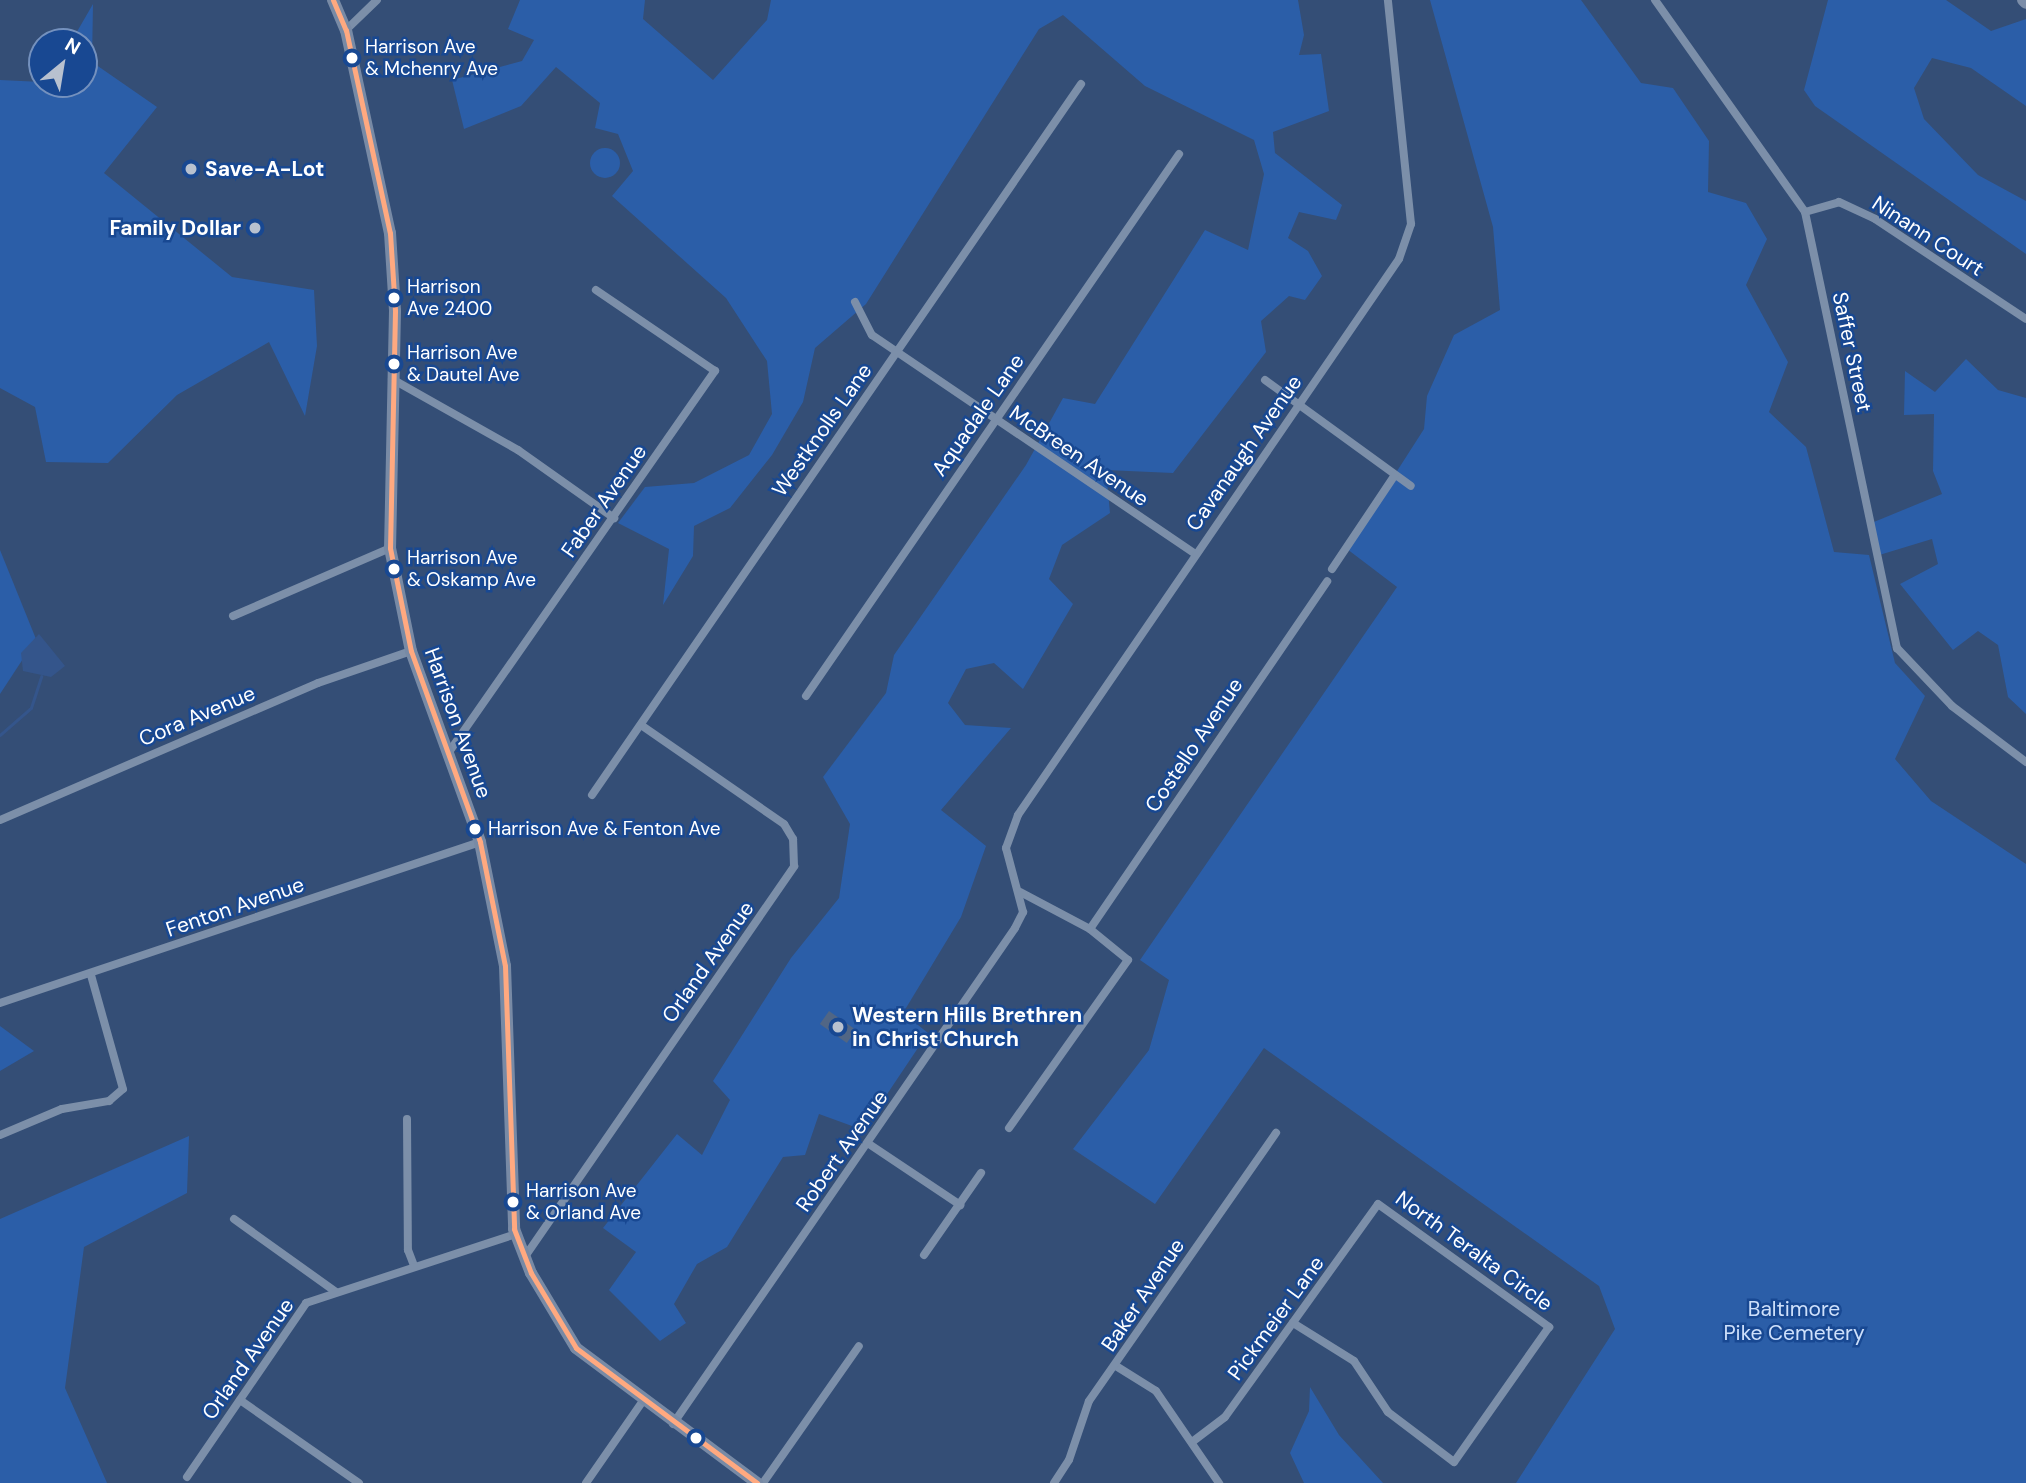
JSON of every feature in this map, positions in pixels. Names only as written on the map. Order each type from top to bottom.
[{"type":"main road","name":"Harrison Avenue","points":[[334,0],[346,30],[390,233],[395,311],[389,379],[390,548],[411,651],[480,842],[508,988],[516,1234],[524,1258],[574,1346],[642,1402],[757,1483]]},
{"type":"street","points":[[346,30],[377,0]]},
{"type":"street","name":"Cavanaugh Avenue","points":[[1020,892],[1006,861],[1011,827],[1399,258],[1411,224],[1388,0]]},
{"type":"street","name":"Saffer Street","points":[[1655,0],[1805,212],[1893,638],[1930,685],[1972,724],[2026,762]]},
{"type":"street","name":"Westknolls Lane","points":[[592,795],[1081,84]]},
{"type":"street","name":"Aquadale Lane","points":[[806,696],[1179,154]]},
{"type":"street","name":"Ninann Court","points":[[1805,212],[1839,202],[1875,219],[2026,319]]},
{"type":"street","name":"Faber Avenue","points":[[449,752],[715,371],[596,290]]},
{"type":"street","name":"McBreen Avenue","points":[[855,302],[866,329],[897,352],[1196,554]]},
{"type":"street","points":[[389,379],[407,382],[519,450],[614,517]]},
{"type":"street","points":[[1265,380],[1411,486]]},
{"type":"street","points":[[1332,569],[1395,475]]},
{"type":"street","points":[[233,616],[390,548]]},
{"type":"street","name":"Costello Avenue","points":[[1090,929],[1327,581]]},
{"type":"street","name":"Cora Avenue","points":[[0,820],[318,683],[411,651]]},
{"type":"street","name":"Orland Avenue","points":[[524,1258],[794,866],[793,839],[784,824],[641,724]]},
{"type":"street","name":"Fenton Avenue","points":[[0,1003],[91,975],[480,842]]},
{"type":"street","points":[[1009,1128],[1128,960],[1090,929],[1020,892]]},
{"type":"street","name":"Robert Avenue","points":[[673,1424],[869,1144],[1015,928],[1023,912],[1020,892]]},
{"type":"street","points":[[0,1135],[62,1109],[109,1101],[125,1081],[91,975]]},
{"type":"street","points":[[407,1119],[408,1250],[414,1266]]},
{"type":"street","name":"Baker Avenue","points":[[1054,1483],[1069,1460],[1089,1401],[1116,1366],[1276,1133]]},
{"type":"street","points":[[869,1144],[960,1205]]},
{"type":"street","points":[[924,1255],[981,1173]]},
{"type":"street","name":"Pickmeier Lane","points":[[1192,1442],[1226,1417],[1378,1204]]},
{"type":"street","name":"North Teralta Circle","points":[[1293,1324],[1353,1361],[1388,1412],[1454,1462],[1549,1326],[1378,1204]]},
{"type":"street","points":[[234,1219],[335,1292]]},
{"type":"street","name":"Orland Avenue","points":[[187,1477],[306,1303],[516,1234]]},
{"type":"street","points":[[763,1483],[859,1346]]},
{"type":"street","points":[[1116,1366],[1156,1391],[1219,1483]]},
{"type":"street","points":[[240,1400],[359,1483]]},
{"type":"street","points":[[586,1483],[642,1402]]},
{"type":"green space","points":[[520,0],[645,0],[643,19],[713,80],[767,20],[771,0],[1298,0],[1304,35],[1299,55],[1321,54],[1329,111],[1273,132],[1275,153],[1342,205],[1336,220],[1299,212],[1288,238],[1308,251],[1322,276],[1305,300],[1289,296],[1261,321],[1266,352],[1173,473],[1106,470],[1110,513],[1062,545],[1049,579],[1073,604],[1023,689],[994,663],[966,669],[948,703],[965,725],[1011,728],[941,810],[986,846],[961,917],[903,1013],[928,1033],[863,1130],[819,1114],[805,1155],[783,1157],[727,1247],[697,1264],[674,1304],[686,1323],[660,1341],[609,1290],[636,1252],[603,1228],[677,1134],[702,1155],[730,1100],[713,1081],[791,958],[839,898],[850,824],[823,777],[886,693],[894,655],[1026,465],[1063,398],[1095,404],[1205,230],[1248,250],[1264,174],[1254,140],[1145,86],[1063,15],[1039,29],[866,304],[815,348],[803,402],[772,455],[730,508],[694,526],[693,556],[663,605],[669,549],[618,523],[645,487],[694,483],[749,455],[772,414],[767,361],[726,298],[612,196],[633,171],[618,134],[595,128],[600,103],[556,67],[521,106],[464,129],[452,80],[522,61],[534,40],[508,29]]},
{"type":"green space","name":"Baltimore Pike Cemetery","points":[[1430,0],[1581,0],[1641,83],[1673,88],[1709,141],[1708,192],[1746,203],[1767,239],[1746,285],[1788,362],[1769,412],[1806,447],[1834,552],[1869,555],[1895,663],[1925,696],[1895,759],[1931,801],[2026,864],[2026,1483],[1516,1483],[1615,1329],[1599,1286],[1264,1048],[1155,1204],[1073,1149],[1149,1050],[1169,980],[1140,960],[1397,587],[1347,549],[1424,429],[1427,396],[1454,335],[1500,310],[1493,227]]},
{"type":"green space","points":[[1828,0],[1946,0],[1991,31],[2026,19],[2026,106],[1971,68],[1932,58],[1914,88],[1924,119],[1978,175],[2026,201],[2026,254],[1815,106],[1804,90]]},
{"type":"green space","points":[[93,4],[93,28],[79,28]]},
{"type":"green space","points":[[98,66],[157,107],[104,173],[232,277],[314,290],[317,346],[305,416],[269,342],[177,395],[108,463],[46,462],[35,407],[0,388],[0,80],[28,81],[28,98],[98,98]]},
{"type":"green space","points":[[605,148],[615,153],[620,163],[615,173],[605,178],[595,173],[590,163],[595,153]]},
{"type":"green space","points":[[1966,359],[1998,390],[2026,398],[2026,714],[2008,697],[1998,645],[1978,631],[1953,650],[1900,584],[1938,564],[1932,539],[1876,556],[1869,524],[1942,494],[1933,471],[1934,414],[1904,415],[1905,371],[1935,392]]},
{"type":"green space","points":[[0,550],[36,639],[0,694]]},
{"type":"green space","points":[[0,1026],[34,1051],[0,1071]]},
{"type":"green space","points":[[189,1136],[187,1193],[84,1247],[65,1388],[107,1483],[0,1483],[0,1219]]},
{"type":"green space","points":[[1310,1387],[1339,1435],[1383,1483],[1304,1483],[1290,1453],[1309,1411]]},
{"type":"shaded area","points":[[39,634],[65,666],[51,677],[23,671],[21,653]]},
{"type":"building","name":"Western Hills Brethren in Christ Church","points":[[829,1011],[856,1030],[847,1043],[820,1024]]},
{"type":"waterway","points":[[0,735],[31,708],[41,677]]},
{"type":"transit line","points":[[333,0],[346,30],[390,233],[395,311],[390,548],[411,651],[480,842],[505,966],[514,1229],[531,1273],[576,1348],[757,1483]]},
{"type":"place","name":"Harrison Ave & Mchenry Ave","points":[[352,58]]},
{"type":"place","name":"Save-A-Lot","points":[[191,169]]},
{"type":"place","name":"Family Dollar","points":[[255,228]]},
{"type":"place","name":"Harrison Ave 2400","points":[[394,298]]},
{"type":"place","name":"Harrison Ave & Dautel Ave","points":[[394,364]]},
{"type":"place","name":"Harrison Ave & Oskamp Ave","points":[[394,569]]},
{"type":"place","name":"Harrison Ave & Fenton Ave","points":[[475,829]]},
{"type":"place","name":"Western Hills Brethren in Christ Church","points":[[838,1027]]},
{"type":"place","name":"Harrison Ave & Orland Ave","points":[[513,1202]]}]
